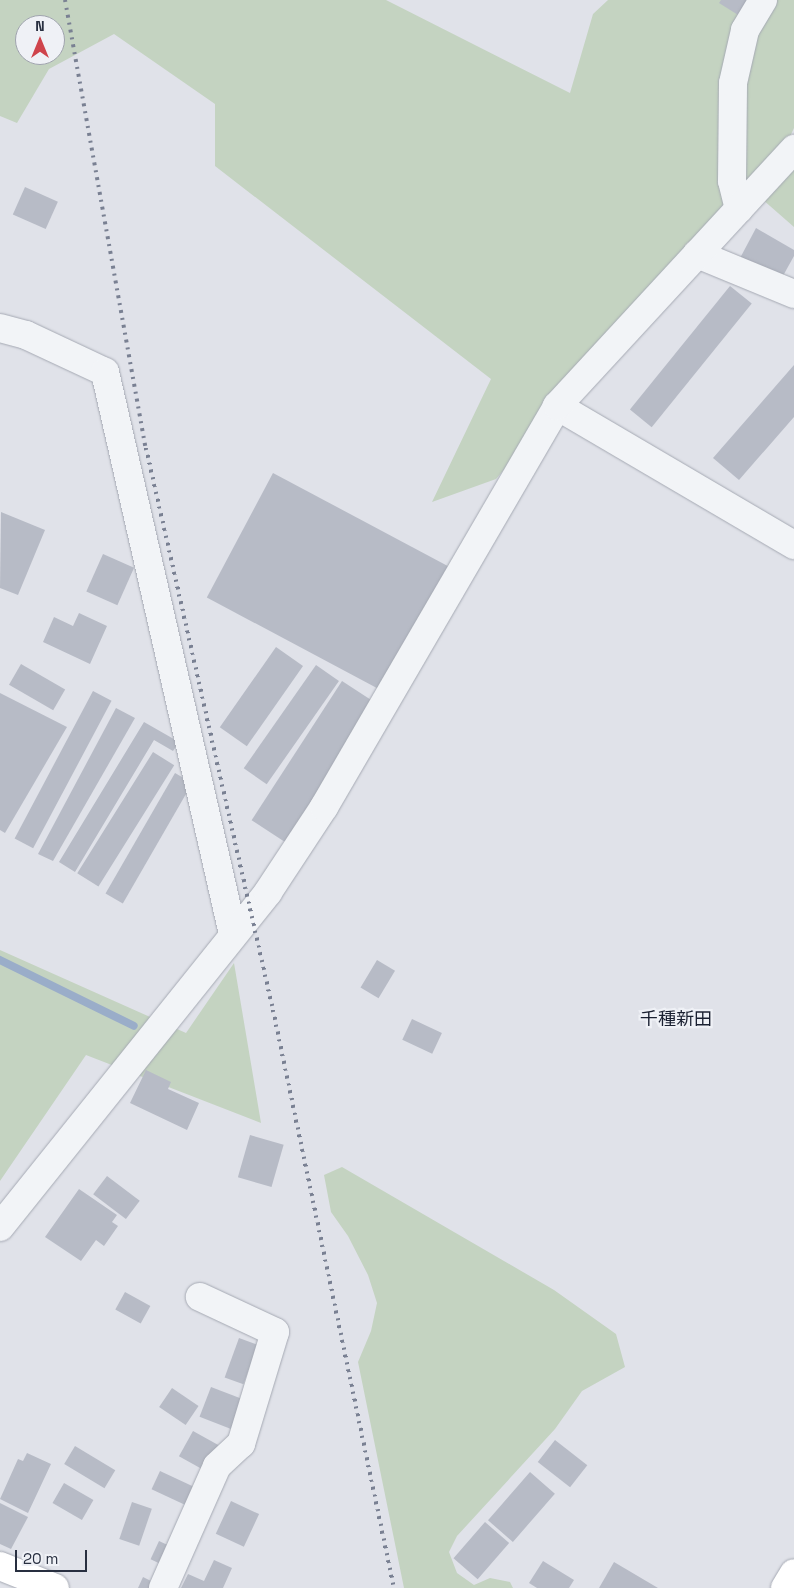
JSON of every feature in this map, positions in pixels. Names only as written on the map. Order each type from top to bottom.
[{"type":"main road","points":[[0,1566],[55,1588]]},
{"type":"main road","points":[[785,1588],[794,1573]]},
{"type":"street","points":[[739,209],[732,181],[733,83],[744,30],[763,0]]},
{"type":"street","points":[[0,1227],[268,892],[324,807],[557,406],[794,149]]},
{"type":"street","points":[[697,254],[794,294]]},
{"type":"street","points":[[0,328],[26,335],[106,372],[233,934]]},
{"type":"street","points":[[557,406],[794,545]]},
{"type":"street","points":[[163,1588],[217,1466],[241,1444],[275,1332],[200,1297]]},
{"type":"green space","points":[[0,0],[386,0],[570,93],[593,14],[608,0],[794,0],[794,128],[786,145],[794,152],[794,227],[745,184],[496,479],[432,502],[491,379],[215,166],[215,104],[114,34],[65,60],[65,15],[15,15],[15,65],[56,65],[49,69],[17,123],[0,116]]},
{"type":"green space","points":[[0,950],[186,1033],[234,963],[261,1123],[86,1055],[0,1181]]},
{"type":"green space","points":[[342,1167],[554,1290],[616,1334],[625,1367],[582,1391],[555,1429],[457,1536],[449,1552],[457,1573],[474,1585],[490,1578],[510,1582],[513,1588],[404,1588],[358,1362],[371,1331],[377,1303],[368,1275],[348,1236],[331,1212],[324,1175]]},
{"type":"building","points":[[721,0],[754,0],[743,18],[719,3]]},
{"type":"building","points":[[25,187],[58,202],[46,229],[13,214]]},
{"type":"building","points":[[756,228],[794,250],[794,256],[779,283],[739,260]]},
{"type":"building","points":[[730,286],[752,304],[652,427],[630,410]]},
{"type":"building","points":[[794,365],[794,417],[739,480],[713,458]]},
{"type":"building","points":[[273,473],[450,567],[383,691],[207,597]]},
{"type":"building","points":[[1,512],[45,530],[18,595],[0,588]]},
{"type":"building","points":[[103,554],[134,568],[117,605],[86,591]]},
{"type":"building","points":[[79,613],[107,626],[90,664],[43,642],[54,617],[73,626]]},
{"type":"building","points":[[276,647],[303,666],[247,746],[220,727]]},
{"type":"building","points":[[21,664],[65,690],[53,710],[9,685]]},
{"type":"building","points":[[316,665],[339,681],[267,784],[244,768]]},
{"type":"building","points":[[342,681],[378,704],[288,844],[252,820]]},
{"type":"building","points":[[93,691],[112,701],[33,848],[15,838]]},
{"type":"building","points":[[0,693],[67,727],[5,833],[0,830]]},
{"type":"building","points":[[116,708],[135,718],[53,861],[38,854]]},
{"type":"building","points":[[144,722],[179,742],[173,751],[154,740],[75,872],[59,862]]},
{"type":"building","points":[[153,752],[174,765],[98,887],[77,873]]},
{"type":"building","points":[[175,773],[192,783],[123,903],[106,893]]},
{"type":"building","points":[[377,960],[395,971],[379,998],[361,987]]},
{"type":"building","points":[[412,1019],[442,1033],[432,1054],[402,1040]]},
{"type":"building","points":[[146,1070],[171,1082],[168,1089],[199,1103],[187,1130],[130,1103]]},
{"type":"building","points":[[250,1135],[284,1145],[272,1187],[238,1177]]},
{"type":"building","points":[[107,1176],[140,1201],[126,1219],[93,1194]]},
{"type":"building","points":[[79,1189],[117,1215],[112,1222],[118,1226],[104,1246],[96,1240],[81,1261],[45,1237]]},
{"type":"building","points":[[125,1292],[150,1306],[141,1324],[115,1309]]},
{"type":"building","points":[[239,1338],[258,1345],[243,1384],[225,1377]]},
{"type":"building","points":[[211,1387],[250,1402],[239,1432],[200,1417]]},
{"type":"building","points":[[172,1388],[199,1406],[186,1425],[159,1407]]},
{"type":"building","points":[[193,1431],[222,1447],[208,1472],[179,1456]]},
{"type":"building","points":[[555,1440],[587,1465],[570,1487],[538,1462]]},
{"type":"building","points":[[75,1446],[115,1470],[104,1488],[64,1464]]},
{"type":"building","points":[[27,1453],[51,1464],[28,1513],[0,1499],[18,1459],[23,1461]]},
{"type":"building","points":[[160,1471],[198,1489],[190,1507],[152,1489]]},
{"type":"building","points":[[530,1472],[555,1494],[513,1542],[488,1520]]},
{"type":"building","points":[[64,1483],[93,1500],[82,1520],[52,1503]]},
{"type":"building","points":[[231,1501],[259,1514],[244,1547],[216,1534]]},
{"type":"building","points":[[132,1502],[152,1509],[139,1546],[119,1539]]},
{"type":"building","points":[[0,1503],[28,1517],[11,1549],[0,1544]]},
{"type":"building","points":[[485,1522],[509,1543],[478,1579],[454,1558]]},
{"type":"building","points":[[159,1541],[176,1549],[168,1567],[151,1559]]},
{"type":"building","points":[[214,1560],[232,1568],[223,1588],[181,1588],[188,1574],[204,1581]]},
{"type":"building","points":[[543,1561],[574,1580],[569,1588],[537,1588],[529,1583]]},
{"type":"building","points":[[614,1562],[658,1588],[599,1588]]},
{"type":"building","points":[[143,1577],[161,1586],[160,1588],[138,1588]]},
{"type":"waterway","points":[[0,960],[134,1026]]},
{"type":"railway","points":[[65,0],[146,448],[273,1010],[394,1588]]},
{"type":"district","name":"千種新田","points":[[676,1019]]}]
